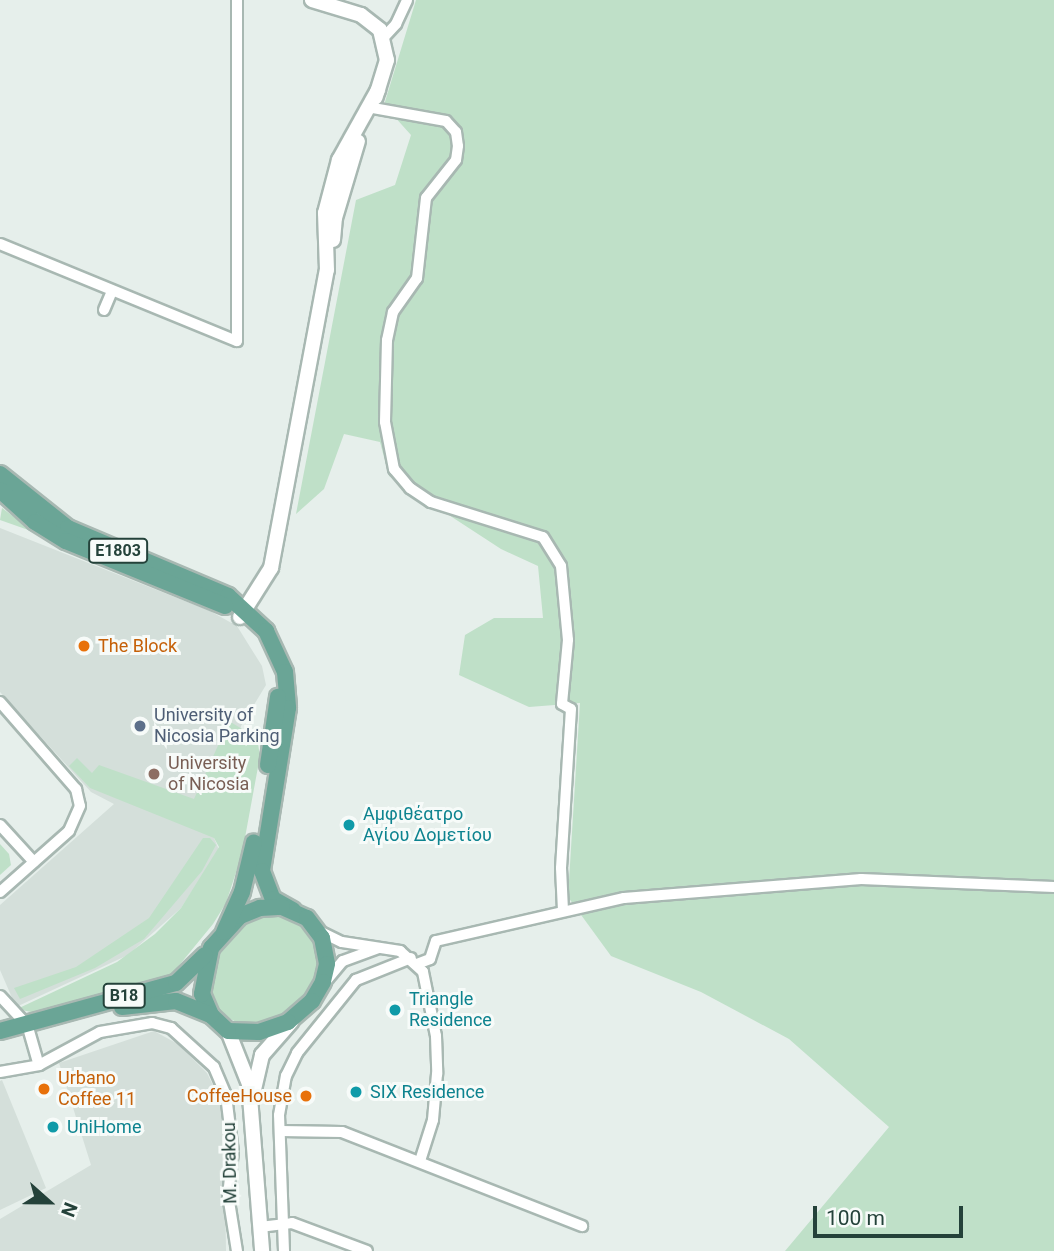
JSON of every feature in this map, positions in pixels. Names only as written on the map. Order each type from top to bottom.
[{"type":"main road","name":"E1803","points":[[0,474],[68,528],[213,589],[243,613],[280,655],[288,690],[286,725],[262,871],[273,899],[293,910]]},
{"type":"main road","name":"E1803","points":[[0,490],[35,522],[66,541],[243,613],[263,645],[275,677],[278,701],[250,864],[224,932]]},
{"type":"main road","points":[[260,908],[293,910],[317,930],[327,964],[319,990],[296,1016],[269,1030],[228,1031],[211,1015],[201,985],[211,948],[240,916],[260,908]]},
{"type":"main road","name":"B18","points":[[0,1042],[27,1027],[176,983],[211,948]]},
{"type":"main road","name":"B18","points":[[0,1031],[163,1000],[185,1003],[211,1015]]},
{"type":"street","points":[[0,244],[237,341],[237,0]]},
{"type":"street","points":[[243,613],[271,568],[327,270],[354,150],[373,108],[387,60],[384,37],[369,19],[312,0]]},
{"type":"street","points":[[384,37],[397,24],[407,0]]},
{"type":"street","points":[[327,270],[324,214],[339,160],[378,90]]},
{"type":"street","points":[[373,108],[446,121],[456,132],[458,146],[456,160],[426,198],[417,278],[393,312],[387,340],[385,422],[394,468],[410,488],[431,502],[544,537],[561,566],[568,640],[562,704],[571,709],[563,804],[563,910]]},
{"type":"street","points":[[104,310],[112,291]]},
{"type":"street","points":[[0,702],[79,797],[74,824],[0,892]]},
{"type":"street","points":[[0,824],[34,862]]},
{"type":"street","points":[[284,1251],[280,1097],[297,1053],[328,1019],[336,1003],[356,980],[414,961],[430,959],[436,942],[563,910],[705,889],[861,878],[1054,887]]},
{"type":"street","points":[[317,930],[342,942],[381,947],[414,961],[432,1010],[437,1074],[433,1120],[420,1161]]},
{"type":"street","points":[[319,990],[344,961],[381,947]]},
{"type":"street","points":[[1,999],[27,1027],[39,1065]]},
{"type":"street","points":[[0,1017],[1,999]]},
{"type":"street","points":[[252,1105],[262,1055],[296,1016]]},
{"type":"street","name":"M. Drakou","points":[[0,1072],[39,1065],[88,1035],[159,1022],[172,1028],[214,1067],[227,1099],[231,1128],[228,1195],[237,1251]]},
{"type":"street","points":[[228,1031],[246,1072],[252,1105],[262,1251]]},
{"type":"street","points":[[281,1131],[342,1132],[582,1226]]},
{"type":"street","points":[[260,1227],[282,1224],[302,1226],[368,1251]]},
{"type":"shaded area","name":"University of Nicosia","points":[[0,528],[210,611],[237,626],[262,666],[266,685],[241,726],[214,838],[219,850],[181,908],[128,955],[16,1007],[0,970],[0,905],[114,804],[91,792],[0,692]]},
{"type":"shaded area","points":[[154,1031],[178,1044],[207,1073],[224,1108],[226,1251],[0,1251],[0,1219],[91,1165],[59,1063]]},
{"type":"shaded area","points":[[2,1080],[46,1188],[0,1210],[0,1081]]},
{"type":"green space","points":[[416,0],[1054,0],[1054,1251],[785,1251],[889,1127],[789,1039],[701,992],[611,956],[568,897],[580,703],[529,707],[459,675],[465,635],[494,618],[543,618],[538,566],[501,549],[389,476],[380,442],[344,434],[324,489],[296,514],[356,200],[395,185],[411,135],[384,105]]},
{"type":"green space","points":[[2,508],[29,528],[34,532],[0,520]]},
{"type":"green space","points":[[229,721],[257,738],[260,756],[242,854],[226,903],[213,924],[172,974],[36,1013],[17,1009],[117,962],[155,934],[181,908],[219,847],[214,838],[90,788],[69,766],[77,758],[92,773],[99,765],[194,799]]},
{"type":"green space","points":[[203,838],[210,838],[216,845],[202,871],[144,939],[95,968],[20,999],[14,988],[76,967],[149,918]]},
{"type":"green space","points":[[0,844],[9,854],[11,865],[0,875]]},
{"type":"green space","points":[[271,914],[301,924],[310,934],[318,958],[317,971],[306,992],[281,1020],[247,1027],[222,1015],[213,1004],[208,991],[213,958],[239,926]]},
{"type":"place","name":"The Block","points":[[84,646]]},
{"type":"place","name":"University of Nicosia Parking","points":[[140,726]]},
{"type":"place","name":"University of Nicosia","points":[[154,774]]},
{"type":"place","name":"Αμφιθέατρο Αγίου Δομετίου","points":[[349,825]]},
{"type":"place","name":"Triangle Residence","points":[[395,1010]]},
{"type":"place","name":"Urbano Coffee 11","points":[[44,1089]]},
{"type":"place","name":"SIX Residence","points":[[356,1092]]},
{"type":"place","name":"CoffeeHouse","points":[[306,1096]]},
{"type":"place","name":"UniHome","points":[[53,1127]]}]
